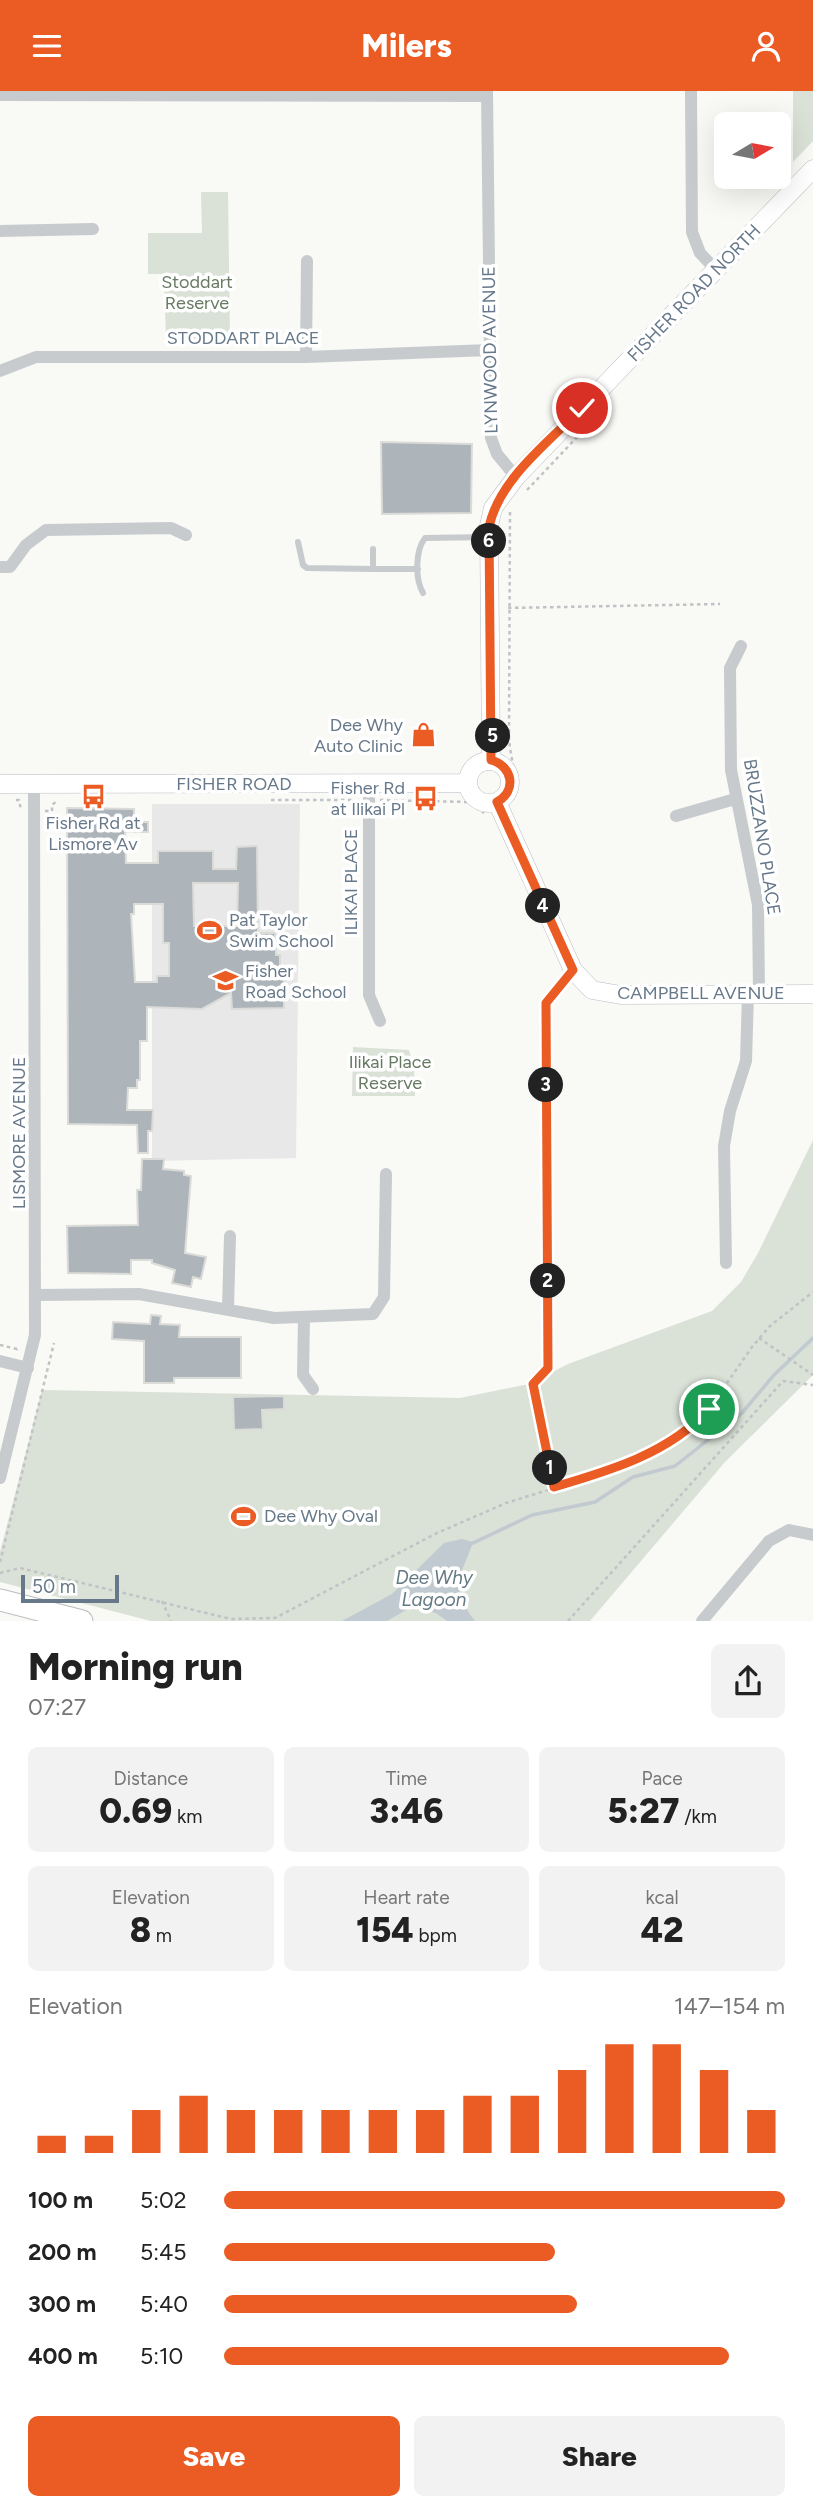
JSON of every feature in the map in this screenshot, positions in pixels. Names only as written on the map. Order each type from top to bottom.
[{"type":"highway","points":[[0,1600],[82,1621]]},
{"type":"main road","name":"FISHER ROAD NORTH","points":[[520,485],[716,270],[813,169]]},
{"type":"main road","points":[[491,760],[489,537],[493,508],[520,485]]},
{"type":"main road","points":[[491,760],[504,766],[511,779],[508,793],[497,802],[480,801],[471,794],[468,783],[468,776],[477,764],[491,760]]},
{"type":"main road","name":"FISHER ROAD","points":[[0,784],[369,792],[468,783]]},
{"type":"main road","name":"CAMPBELL AVENUE","points":[[497,802],[573,970],[592,990],[609,993],[813,994]]},
{"type":"street","points":[[691,91],[692,232],[700,253],[716,270]]},
{"type":"street","points":[[0,95],[487,93]]},
{"type":"street","name":"LYNWOOD AVENUE","points":[[487,93],[491,437],[497,454],[520,485]]},
{"type":"street","points":[[0,230],[93,229]]},
{"type":"street","points":[[306,356],[307,261]]},
{"type":"street","name":"STODDART PLACE","points":[[0,371],[36,357],[306,356],[489,350]]},
{"type":"street","points":[[0,567],[10,567],[26,545],[47,530],[172,529],[186,535]]},
{"type":"street","name":"BRUZZANO PLACE","points":[[726,1263],[724,1146],[730,1111],[746,1061],[758,905],[731,769],[730,678],[733,657],[741,646]]},
{"type":"street","name":"LISMORE AVENUE","points":[[0,1478],[34,1347],[37,1295],[34,784]]},
{"type":"street","name":"ILIKAI PLACE","points":[[369,792],[369,995],[380,1021]]},
{"type":"street","points":[[676,816],[735,799]]},
{"type":"street","points":[[548,1368],[546,1003],[573,970]]},
{"type":"street","points":[[37,1295],[139,1294],[274,1318],[373,1314],[384,1297],[386,1174]]},
{"type":"street","points":[[228,1308],[230,1236]]},
{"type":"street","points":[[304,1318],[303,1375],[313,1389]]},
{"type":"street","points":[[0,1361],[28,1368]]},
{"type":"street","points":[[702,1621],[769,1541],[789,1530],[813,1535]]},
{"type":"lane","points":[[423,593],[419,586],[418,569],[425,538],[489,537]]},
{"type":"lane","points":[[298,542],[303,565],[307,568],[418,569]]},
{"type":"lane","points":[[373,549],[373,569]]},
{"type":"path","points":[[520,485],[581,434]]},
{"type":"path","points":[[514,503],[508,530],[508,608],[509,736],[510,758],[517,774],[513,801],[515,807]]},
{"type":"path","points":[[508,608],[720,604]]},
{"type":"path","points":[[270,800],[369,792],[467,802],[475,805],[489,820]]},
{"type":"path","points":[[9,800],[19,800],[19,810]]},
{"type":"path","points":[[52,811],[56,800],[69,800]]},
{"type":"path","points":[[0,1573],[20,1568],[231,1619],[275,1618],[435,1534],[506,1503],[587,1478],[659,1448],[692,1428],[759,1338],[813,1292]]},
{"type":"path","points":[[759,1338],[813,1375]]},
{"type":"path","points":[[0,1562],[54,1343]]},
{"type":"path","points":[[0,1345],[17,1349]]},
{"type":"path","points":[[548,1368],[533,1384],[554,1487]]},
{"type":"path","points":[[568,1621],[783,1381],[813,1385]]},
{"type":"path","points":[[162,1601],[171,1621]]},
{"type":"shaded area","name":"Fisher Road School","points":[[152,804],[300,804],[296,1158],[152,1161]]},
{"type":"green space","points":[[793,91],[813,91],[813,141],[793,162]]},
{"type":"green space","name":"Stoddart Reserve","points":[[201,192],[228,192],[230,339],[166,340],[164,274],[148,274],[148,233],[202,233]]},
{"type":"green space","name":"Ilikai Place Reserve","points":[[353,1047],[409,1050],[414,1071],[415,1096],[352,1096]]},
{"type":"green space","points":[[813,1140],[813,1375],[725,1462],[590,1621],[151,1621],[0,1582],[0,1552],[42,1390],[460,1398],[529,1384],[568,1364],[712,1311],[741,1282]]},
{"type":"water","name":"Dee Why Lagoon","points":[[462,1539],[473,1542],[461,1574],[459,1590],[475,1621],[447,1621],[436,1613],[411,1607],[387,1621],[342,1621],[392,1594],[444,1543]]},
{"type":"building","points":[[381,442],[472,444],[471,513],[382,514]]},
{"type":"building","points":[[67,808],[134,809],[134,822],[148,822],[148,832],[125,832],[126,863],[158,863],[158,851],[213,851],[213,869],[236,869],[237,847],[257,846],[258,933],[275,933],[276,955],[280,955],[280,976],[284,976],[284,1008],[232,1009],[231,993],[202,1009],[147,1007],[147,1041],[140,1041],[140,1080],[137,1080],[137,1088],[128,1088],[127,1110],[153,1110],[152,1131],[148,1131],[148,1153],[138,1153],[137,1125],[68,1124]],"holes":[[[193,883],[238,883],[237,926],[194,926]],[[134,904],[163,904],[163,943],[169,943],[169,976],[157,976],[157,982],[135,982],[131,914],[134,914]]]},
{"type":"building","points":[[142,1159],[164,1159],[163,1169],[184,1171],[184,1175],[191,1176],[185,1253],[206,1257],[201,1279],[193,1277],[191,1287],[172,1283],[175,1270],[152,1263],[152,1260],[131,1260],[131,1274],[68,1273],[67,1226],[138,1225],[137,1190],[141,1190]]},
{"type":"building","points":[[151,1315],[161,1316],[160,1324],[180,1325],[179,1337],[241,1337],[241,1378],[174,1378],[174,1383],[144,1383],[144,1341],[112,1339],[113,1322],[150,1324]]},
{"type":"building","points":[[284,1396],[284,1409],[262,1410],[263,1429],[234,1430],[233,1397]]},
{"type":"waterway","points":[[471,1544],[532,1515],[595,1502],[633,1477],[675,1466],[742,1413],[774,1375],[813,1338]]},
{"type":"place","name":"Dee Why Auto Clinic","points":[[423,735]]},
{"type":"place","name":"Fisher Rd at Lismore Av","points":[[93,796]]},
{"type":"place","name":"Fisher Rd at Ilikai Pl","points":[[425,798]]},
{"type":"place","name":"Pat Taylor Swim School","points":[[209,930]]},
{"type":"place","name":"Fisher Road School","points":[[225,981]]},
{"type":"place","name":"Dee Why Oval","points":[[244,1516]]},
{"type":"route","points":[[582,408],[504,491],[493,508],[489,527],[493,724],[491,760],[504,766],[511,779],[508,793],[497,802],[573,970],[546,1003],[548,1368],[533,1384],[554,1487],[587,1478],[659,1448],[692,1428],[709,1409]]}]
